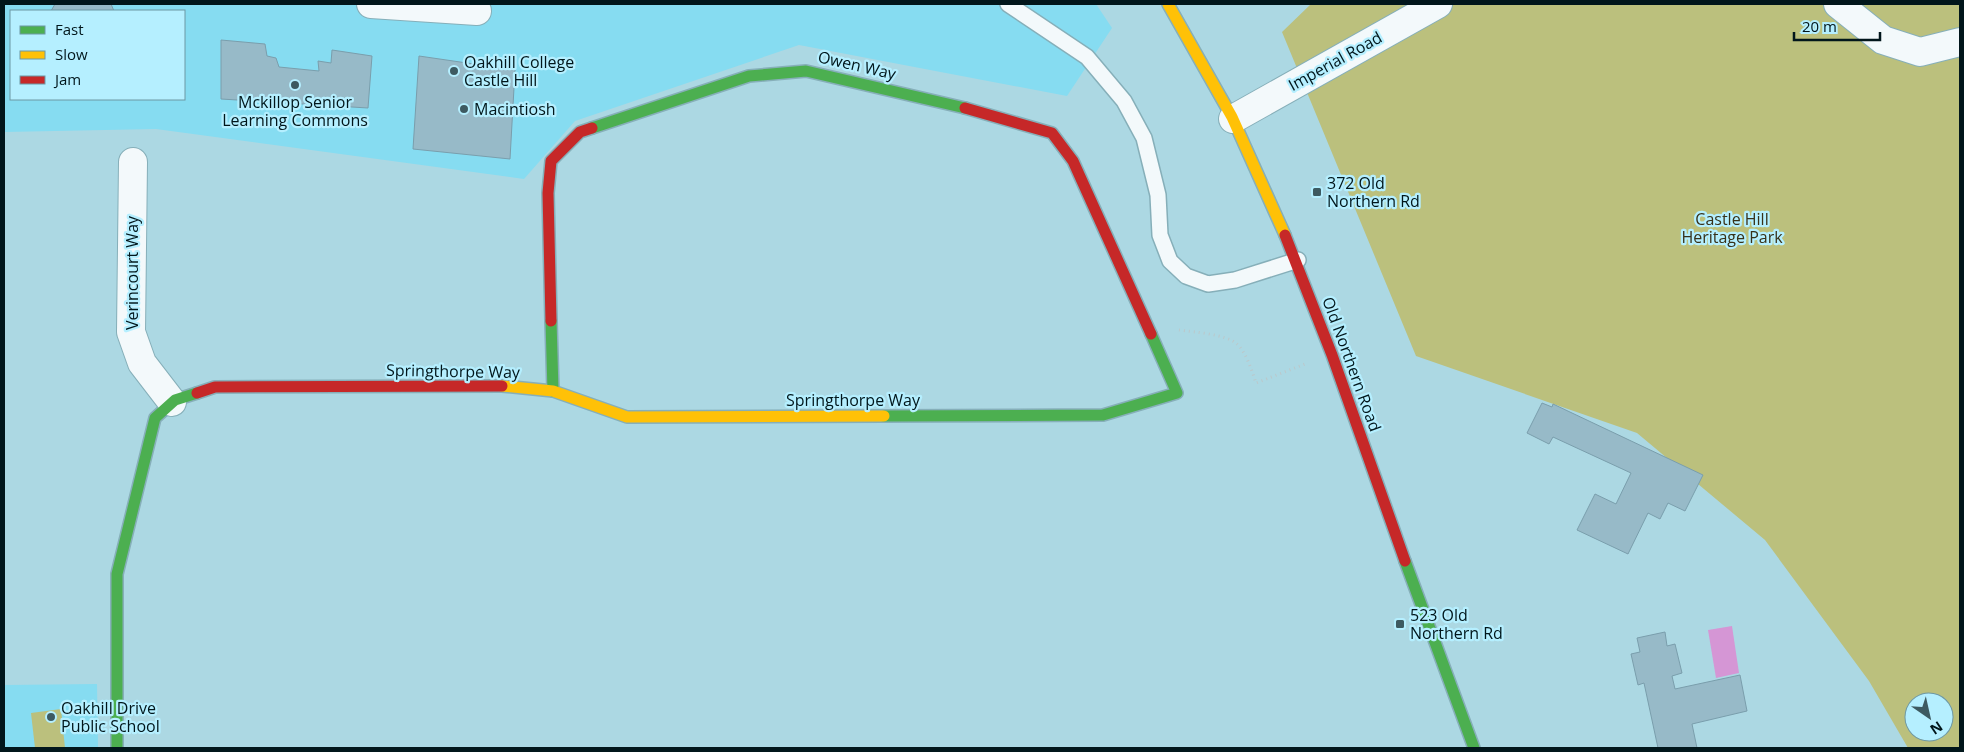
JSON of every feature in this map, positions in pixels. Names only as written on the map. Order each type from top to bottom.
[{"type":"street","points":[[371,4],[477,11]]},
{"type":"street","name":"Old Northern Road","points":[[1168,4],[1198,50],[1233,119],[1298,260],[1397,540],[1474,748]]},
{"type":"street","name":"Imperial Road","points":[[1233,119],[1438,4]]},
{"type":"street","points":[[1838,4],[1883,40],[1920,52],[1960,42]]},
{"type":"street","name":"Owen Way","points":[[553,391],[548,193],[551,161],[580,132],[749,76],[806,71],[943,101],[1052,133],[1073,161],[1177,393]]},
{"type":"street","name":"Verincourt Way","points":[[132,162],[131,332],[142,363],[172,402]]},
{"type":"street","name":"Springthorpe Way","points":[[118,748],[117,574],[155,418],[172,402],[215,387],[496,385],[553,391],[627,417],[1103,415],[1177,393]]},
{"type":"lane","points":[[1008,4],[1087,57],[1124,101],[1144,138],[1158,195],[1160,235],[1170,261],[1186,276],[1208,284],[1216,283],[1235,280],[1298,260]]},
{"type":"path","points":[[1152,338],[1173,330],[1206,333],[1236,343],[1249,364],[1256,383],[1332,353]]},
{"type":"shaded area","name":"Oakhill College Castle Hill","points":[[4,4],[1096,4],[1112,28],[1067,96],[799,45],[575,121],[524,179],[156,129],[4,132]]},
{"type":"shaded area","points":[[1732,626],[1739,673],[1716,678],[1708,630]]},
{"type":"shaded area","name":"Oakhill Drive Public School","points":[[97,684],[98,748],[4,748],[4,685]]},
{"type":"green space","name":"Castle Hill Heritage Park","points":[[1311,4],[1960,4],[1960,748],[1908,748],[1905,742],[1954,742],[1954,692],[1904,692],[1904,741],[1869,681],[1765,540],[1637,433],[1416,356],[1282,32]]},
{"type":"green space","points":[[61,709],[65,748],[35,748],[31,713]]},
{"type":"building","points":[[55,4],[111,4],[114,10],[52,10]]},
{"type":"building","name":"Mckillop Senior Learning Commons","points":[[221,40],[265,44],[267,56],[276,58],[279,67],[319,71],[318,61],[331,63],[332,50],[372,56],[368,108],[221,99]]},
{"type":"building","name":"Macintiosh","points":[[419,56],[515,70],[510,159],[413,149]]},
{"type":"building","points":[[1542,403],[1552,407],[1553,404],[1703,475],[1685,511],[1668,503],[1660,519],[1648,513],[1628,554],[1577,530],[1595,494],[1616,504],[1631,473],[1553,437],[1549,444],[1527,433]]},
{"type":"building","points":[[1665,632],[1667,646],[1675,644],[1682,673],[1672,676],[1675,689],[1740,675],[1747,711],[1692,724],[1697,748],[1658,748],[1644,683],[1638,685],[1631,654],[1640,652],[1637,638]]},
{"type":"traffic: fast","points":[[592,128],[749,76],[806,71],[965,108]]},
{"type":"traffic: fast","points":[[551,321],[553,391]]},
{"type":"traffic: fast","points":[[884,416],[1103,415],[1177,393],[1151,334]]},
{"type":"traffic: fast","points":[[117,748],[117,574],[155,418],[175,400],[197,393]]},
{"type":"traffic: fast","points":[[1405,561],[1474,748]]},
{"type":"traffic: slow","points":[[1168,4],[1232,117],[1285,235]]},
{"type":"traffic: slow","points":[[502,386],[553,391],[627,417],[884,416]]},
{"type":"traffic: jam","points":[[965,108],[1052,133],[1073,161],[1151,334]]},
{"type":"traffic: jam","points":[[551,321],[548,193],[551,161],[580,132],[592,128]]},
{"type":"traffic: jam","points":[[1285,235],[1332,355],[1405,561]]},
{"type":"traffic: jam","points":[[197,393],[215,387],[502,386]]},
{"type":"place","name":"Oakhill College Castle Hill","points":[[454,71]]},
{"type":"place","name":"Mckillop Senior Learning Commons","points":[[295,85]]},
{"type":"place","name":"Macintiosh","points":[[464,109]]},
{"type":"place","name":"372 Old Northern Rd","points":[[1317,192]]},
{"type":"place","name":"523 Old Northern Rd","points":[[1400,624]]},
{"type":"place","name":"Oakhill Drive Public School","points":[[51,717]]}]
